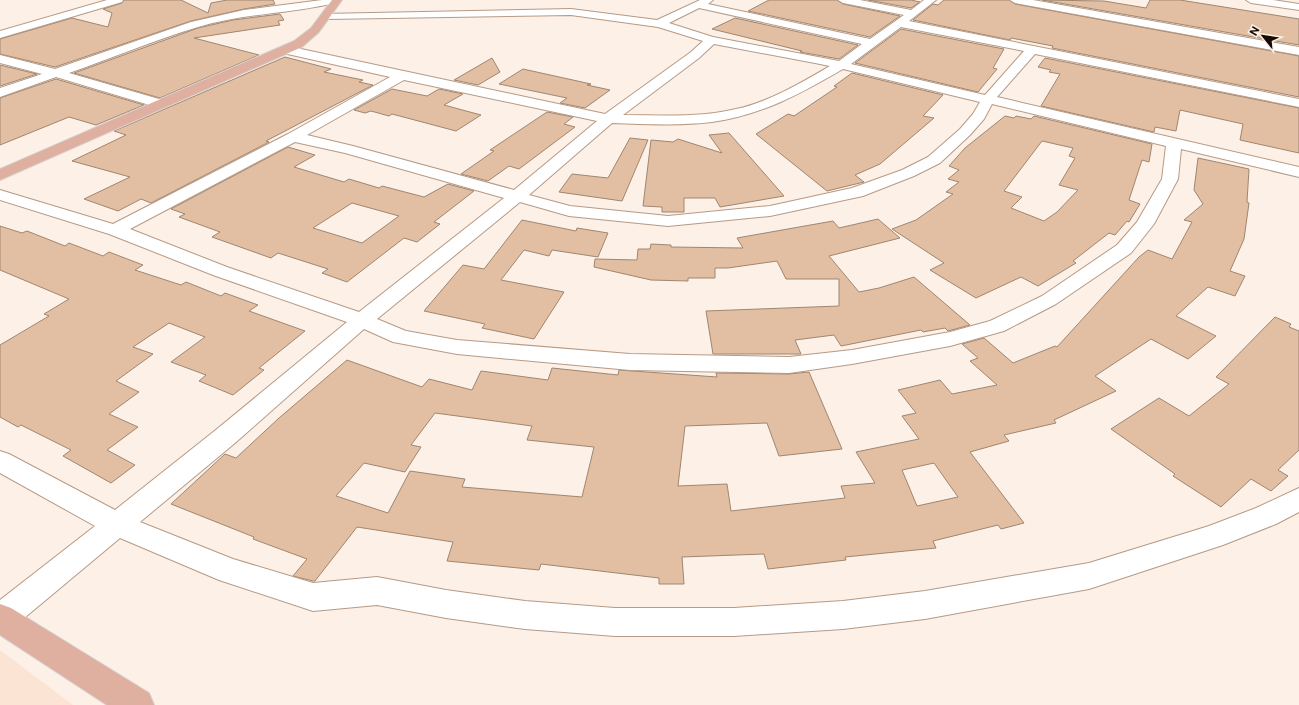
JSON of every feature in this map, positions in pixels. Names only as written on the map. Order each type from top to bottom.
[{"type":"main road","points":[[0,175],[287,50],[307,37],[326,16],[336,0]]},
{"type":"main road","points":[[0,618],[137,705]]},
{"type":"street","points":[[0,35],[118,0]]},
{"type":"street","points":[[0,92],[195,24],[244,13],[319,4],[336,0]]},
{"type":"street","points":[[843,0],[912,13]]},
{"type":"street","points":[[287,50],[402,76],[608,119],[681,120],[712,118],[739,113],[767,104],[790,93],[840,66],[931,0]]},
{"type":"street","points":[[1015,0],[1299,51]]},
{"type":"street","points":[[1251,0],[1299,7]]},
{"type":"street","points":[[659,24],[703,2],[873,43]]},
{"type":"street","points":[[505,3],[529,7],[536,12]]},
{"type":"street","points":[[364,15],[410,6],[462,4]]},
{"type":"street","points":[[571,12],[590,5]]},
{"type":"street","points":[[326,16],[571,12],[659,24],[711,40],[815,59],[987,101],[1299,172]]},
{"type":"street","points":[[900,23],[1299,103]]},
{"type":"street","points":[[0,618],[226,436],[362,320],[516,197],[608,119],[695,54],[711,40]]},
{"type":"street","points":[[293,137],[348,149],[569,211],[668,221],[770,211],[820,202],[885,183],[934,160],[965,132],[979,116],[987,101],[1032,50]]},
{"type":"street","points":[[0,59],[51,74],[82,80],[161,104]]},
{"type":"street","points":[[115,230],[293,137],[402,76]]},
{"type":"street","points":[[0,195],[115,230],[220,271],[362,320],[401,337],[457,347],[630,362],[789,365],[852,357],[950,339],[997,326],[1049,300],[1124,249],[1145,224],[1170,179],[1174,144]]},
{"type":"street","points":[[0,462],[116,524],[229,571],[313,597],[377,591],[446,604],[525,615],[615,622],[734,622],[843,615],[925,605],[1088,576],[1213,537],[1266,516],[1299,499]]},
{"type":"shaded area","points":[[0,650],[73,705],[0,705]]},
{"type":"building","points":[[124,0],[181,0],[208,13],[211,3],[227,0],[273,0],[275,4],[244,9],[191,21],[55,67],[0,54],[0,39],[72,18],[108,27],[112,13],[103,9],[122,3]]},
{"type":"building","points":[[769,0],[837,0],[843,4],[900,16],[870,37],[748,11]]},
{"type":"building","points":[[868,0],[911,0],[920,2],[911,8]]},
{"type":"building","points":[[944,0],[1009,0],[1015,4],[1299,56],[1299,97],[1052,48],[1053,46],[1011,38],[1010,40],[913,20],[933,4],[938,5]]},
{"type":"building","points":[[1042,0],[1104,1],[1146,8],[1150,0],[1180,0],[1299,19],[1299,45]]},
{"type":"building","points":[[280,14],[284,20],[278,21],[280,25],[194,38],[259,55],[160,98],[74,73],[198,28],[233,20]]},
{"type":"building","points":[[735,18],[858,45],[839,59],[800,52],[802,51],[712,29]]},
{"type":"building","points":[[901,29],[1004,49],[993,68],[997,69],[978,92],[855,63]]},
{"type":"building","points":[[285,57],[331,69],[324,72],[363,80],[359,82],[373,85],[266,141],[269,142],[151,203],[141,199],[118,211],[84,199],[130,177],[72,161],[126,135],[114,131]]},
{"type":"building","points":[[492,58],[500,72],[478,85],[454,80]]},
{"type":"building","points":[[1045,58],[1299,108],[1299,153],[1240,140],[1243,124],[1180,110],[1176,131],[1155,127],[1154,132],[1041,106],[1060,74],[1049,72],[1051,70],[1038,67]]},
{"type":"building","points":[[0,65],[37,74],[0,86]]},
{"type":"building","points":[[523,69],[591,84],[587,85],[610,90],[585,108],[560,103],[567,98],[499,84]]},
{"type":"building","points":[[852,73],[943,95],[923,116],[934,118],[880,164],[855,175],[864,182],[827,191],[756,134],[788,114],[794,116],[837,87],[834,86]]},
{"type":"building","points":[[56,79],[144,105],[96,125],[69,117],[0,145],[0,98]]},
{"type":"building","points":[[392,89],[427,96],[439,89],[463,94],[444,105],[481,115],[456,131],[392,114],[389,116],[371,111],[365,113],[354,110]]},
{"type":"building","points":[[547,112],[573,117],[564,124],[575,127],[519,169],[509,166],[488,181],[461,174],[494,151],[490,150]]},
{"type":"building","points":[[1005,116],[1014,118],[1016,116],[1031,119],[1034,116],[1152,144],[1149,162],[1142,160],[1129,200],[1140,204],[1129,222],[1127,221],[1115,235],[1109,233],[1073,261],[1076,263],[1038,286],[1021,277],[976,298],[930,270],[944,263],[892,229],[916,220],[953,194],[946,192],[959,182],[948,179],[959,170],[949,166],[965,148]],"holes":[[[1042,141],[1073,148],[1069,156],[1075,158],[1059,185],[1078,190],[1057,212],[1044,221],[1011,208],[1022,197],[1004,191]]]},
{"type":"building","points":[[729,133],[784,196],[720,207],[715,198],[684,198],[684,212],[662,212],[662,207],[643,206],[651,140],[673,142],[678,139],[722,153],[709,135]]},
{"type":"building","points":[[630,138],[648,140],[622,201],[559,192],[572,174],[608,178]]},
{"type":"building","points":[[288,147],[315,155],[294,167],[344,182],[349,179],[379,188],[382,186],[424,197],[448,184],[474,191],[434,222],[440,224],[417,242],[404,238],[347,282],[322,273],[328,269],[278,253],[271,258],[212,237],[220,232],[179,217],[185,214],[171,209]],"holes":[[[352,203],[399,216],[362,243],[313,228]]]},
{"type":"building","points":[[1198,158],[1249,169],[1247,202],[1249,203],[1244,239],[1230,271],[1245,276],[1235,296],[1208,287],[1176,316],[1216,336],[1188,359],[1151,339],[1095,376],[1116,391],[1054,420],[1056,423],[1004,435],[1009,441],[970,452],[1024,523],[1001,529],[998,525],[933,541],[936,548],[845,557],[846,560],[768,569],[764,554],[682,557],[684,584],[659,584],[659,578],[541,564],[539,570],[447,561],[453,542],[357,527],[315,581],[313,581],[293,576],[307,559],[253,539],[254,537],[171,504],[225,454],[236,458],[279,418],[347,360],[422,387],[429,379],[472,390],[481,371],[548,380],[552,368],[618,375],[619,370],[717,377],[716,373],[789,374],[809,372],[842,449],[779,456],[767,423],[685,426],[678,486],[727,484],[731,511],[845,498],[841,486],[875,483],[856,452],[919,439],[902,416],[916,413],[898,390],[940,380],[952,394],[997,385],[970,361],[978,358],[962,344],[984,338],[1013,363],[1055,346],[1057,347],[1139,257],[1148,250],[1172,259],[1192,222],[1184,220],[1203,204],[1194,190]],"holes":[[[435,413],[532,426],[527,440],[594,447],[582,497],[462,487],[465,479],[410,471],[388,513],[336,496],[364,463],[405,472],[421,447],[411,445]],[[934,463],[958,497],[917,506],[902,470]]]},
{"type":"building","points":[[878,219],[900,238],[829,256],[859,292],[879,288],[914,277],[970,325],[948,331],[945,328],[923,332],[921,330],[841,346],[834,335],[795,340],[801,354],[713,354],[706,311],[839,306],[839,279],[786,279],[777,261],[728,268],[715,268],[715,278],[688,278],[688,281],[651,280],[594,267],[595,259],[637,260],[638,249],[650,249],[651,244],[671,245],[671,247],[743,248],[737,238],[833,221],[839,228]]},
{"type":"building","points":[[522,220],[576,231],[577,228],[608,233],[598,257],[552,250],[549,256],[524,250],[501,280],[564,292],[534,339],[482,328],[485,324],[424,311],[463,265],[484,269]]},
{"type":"building","points":[[0,226],[22,233],[27,231],[65,246],[69,243],[103,256],[109,252],[143,265],[135,270],[181,285],[186,282],[221,296],[225,293],[258,305],[249,311],[305,331],[259,368],[264,370],[233,395],[199,381],[206,375],[171,362],[205,337],[169,323],[133,347],[153,354],[116,381],[139,392],[109,414],[138,427],[107,450],[135,465],[111,483],[63,456],[71,450],[21,425],[18,427],[0,417],[0,345],[49,316],[44,314],[69,299],[0,270]]},
{"type":"building","points":[[1275,317],[1291,324],[1289,327],[1299,331],[1299,450],[1278,470],[1288,476],[1271,491],[1251,479],[1221,507],[1173,476],[1175,474],[1111,429],[1159,398],[1189,416],[1229,384],[1216,377]]}]
